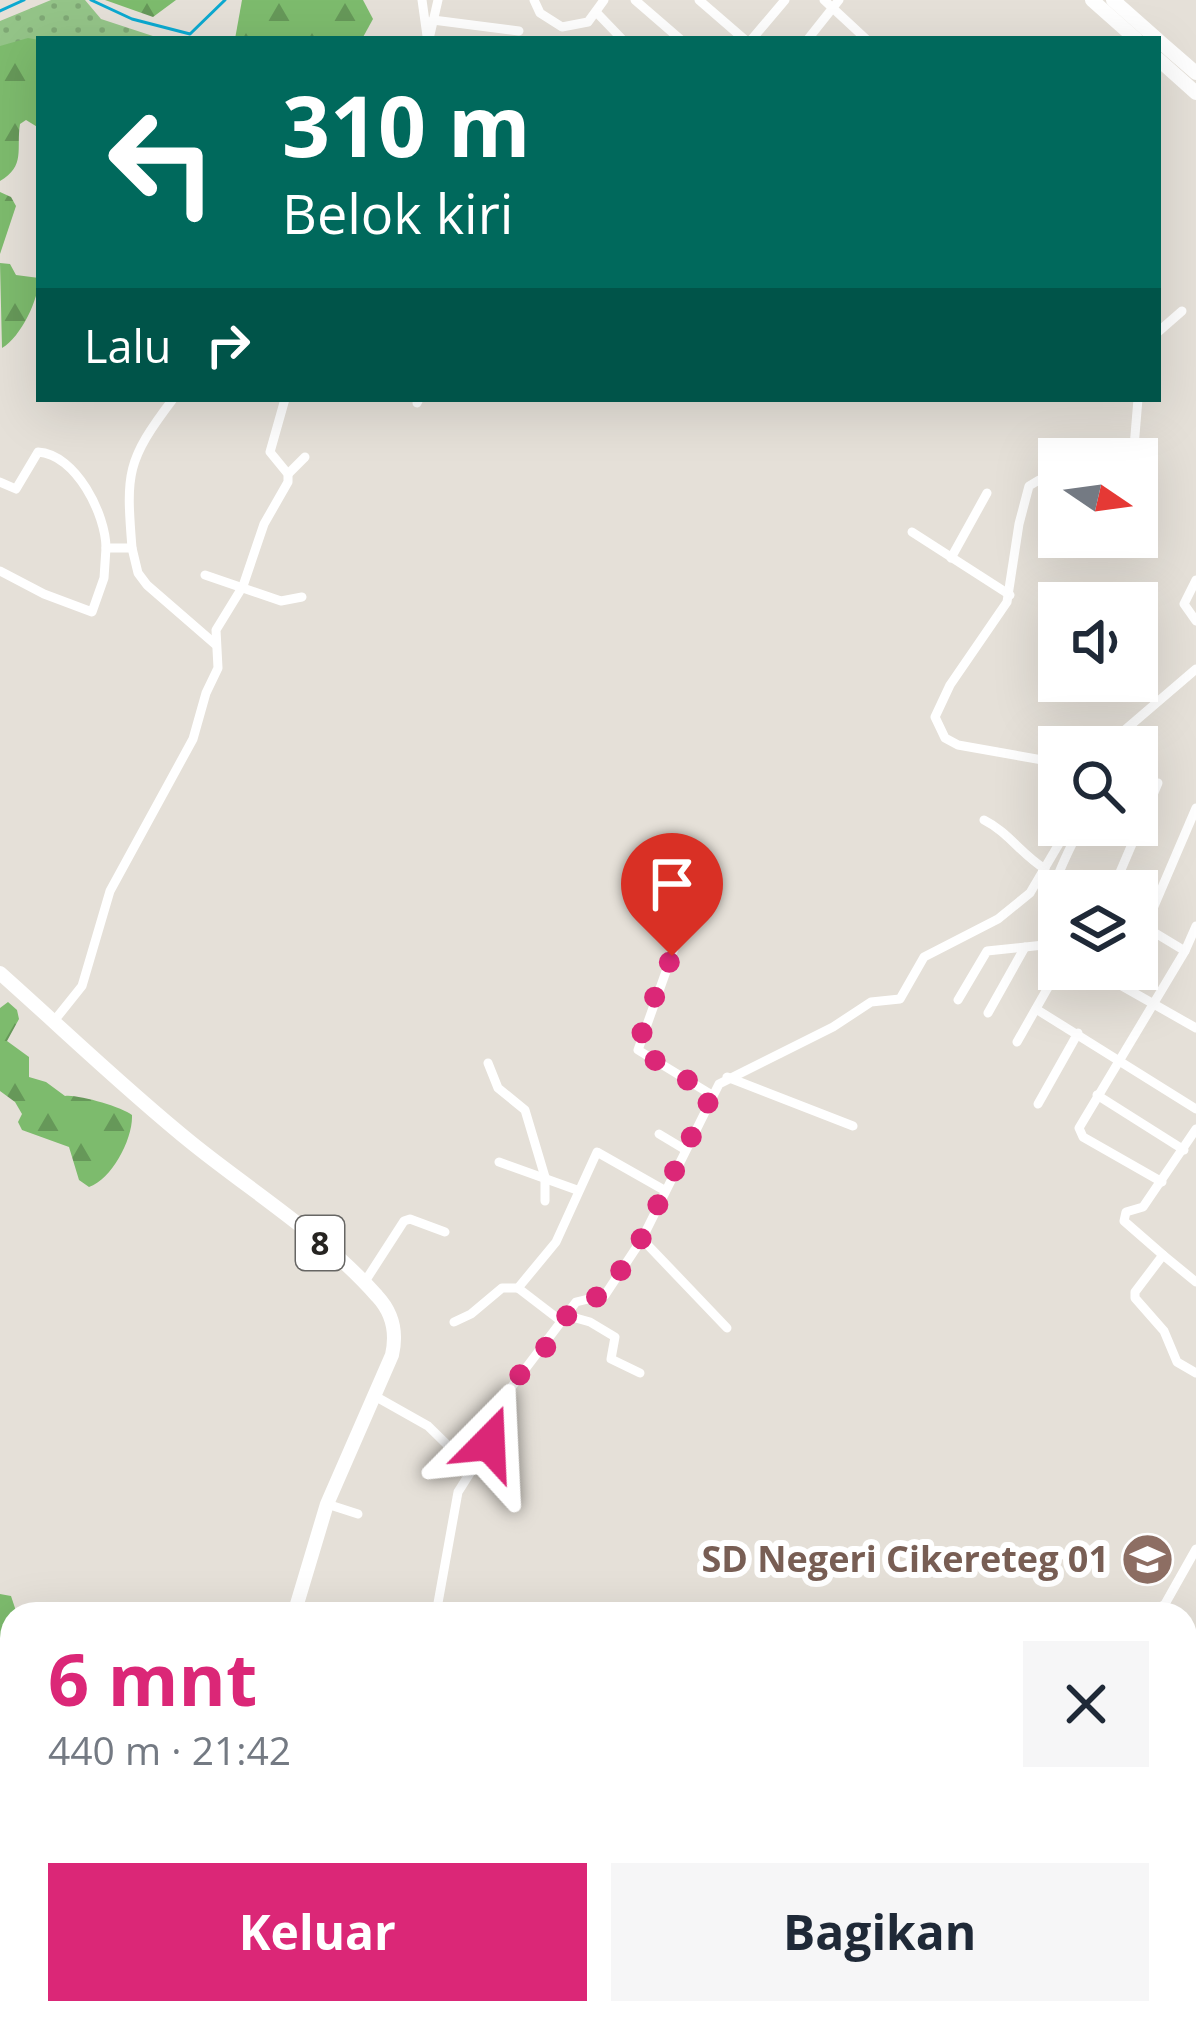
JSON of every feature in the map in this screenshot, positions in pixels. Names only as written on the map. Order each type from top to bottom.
[{"type":"highway","points":[[1092,0],[1133,36]]},
{"type":"highway","points":[[1113,0],[1155,36]]},
{"type":"highway","points":[[1161,42],[1196,73]]},
{"type":"highway","points":[[1161,62],[1196,92]]},
{"type":"highway","name":"8","points":[[0,973],[142,1101],[364,1283],[384,1305],[395,1337],[392,1355],[327,1504],[298,1602]]},
{"type":"street","points":[[422,0],[428,36]]},
{"type":"street","points":[[429,36],[438,0]]},
{"type":"street","points":[[534,0],[540,13],[562,27],[575,27],[597,14],[604,0]]},
{"type":"street","points":[[635,0],[677,36]]},
{"type":"street","points":[[698,0],[744,36]]},
{"type":"street","points":[[751,36],[782,4],[768,0]]},
{"type":"street","points":[[810,36],[832,3],[863,36]]},
{"type":"street","points":[[597,14],[619,36]]},
{"type":"street","points":[[433,20],[510,33]]},
{"type":"street","points":[[558,36],[562,27]]},
{"type":"street","points":[[1161,329],[1182,311]]},
{"type":"street","points":[[171,402],[152,426],[128,479],[132,548],[138,573],[147,585],[215,644]]},
{"type":"street","points":[[54,1021],[85,980],[110,891],[194,739],[218,668],[218,626],[242,589],[262,526],[289,482],[270,452],[284,402]]},
{"type":"street","points":[[1135,438],[1138,402]]},
{"type":"street","points":[[0,482],[16,489],[38,452],[49,453],[71,472],[99,511],[106,548],[104,578],[92,612],[0,571]]},
{"type":"street","points":[[288,475],[305,457]]},
{"type":"street","points":[[1038,481],[1029,486],[1019,524],[1010,595],[944,696],[936,723],[945,738],[958,746],[1038,759]]},
{"type":"street","points":[[951,558],[987,493]]},
{"type":"street","points":[[99,511],[129,506]]},
{"type":"street","points":[[912,532],[1010,595]]},
{"type":"street","points":[[106,548],[132,548]]},
{"type":"street","points":[[205,574],[285,602],[302,597]]},
{"type":"street","points":[[1196,580],[1184,604],[1196,621]]},
{"type":"street","points":[[1130,726],[1196,669]]},
{"type":"street","points":[[1158,890],[1196,808]]},
{"type":"street","points":[[984,820],[1045,869]]},
{"type":"street","points":[[438,1602],[458,1492],[489,1443],[514,1381],[546,1347],[576,1302],[602,1298],[641,1239],[712,1095],[727,1077],[795,1047],[875,1000],[897,1001],[924,957],[1015,908],[1030,893],[1058,846]]},
{"type":"street","points":[[653,916],[674,935],[674,949],[638,1050],[712,1095]]},
{"type":"street","points":[[1162,1182],[1080,1134],[1097,1095],[1196,926]]},
{"type":"street","points":[[1158,935],[1185,951]]},
{"type":"street","points":[[988,1013],[1025,947]]},
{"type":"street","points":[[958,1000],[987,951],[1038,947]]},
{"type":"street","points":[[1017,1042],[1047,990]]},
{"type":"street","points":[[1133,990],[1196,1028]]},
{"type":"street","points":[[1036,1009],[1196,1109]]},
{"type":"street","points":[[1038,1104],[1078,1033]]},
{"type":"street","points":[[488,1063],[498,1088],[525,1110],[545,1177],[545,1202]]},
{"type":"street","points":[[727,1077],[853,1126]]},
{"type":"street","points":[[1097,1095],[1184,1150]]},
{"type":"street","points":[[1196,1129],[1142,1208],[1126,1212],[1124,1221],[1196,1282]]},
{"type":"street","points":[[659,1134],[684,1149]]},
{"type":"street","points":[[518,1288],[556,1242],[597,1152],[664,1190]]},
{"type":"street","points":[[499,1162],[578,1190]]},
{"type":"street","points":[[364,1283],[404,1221],[445,1232]]},
{"type":"street","points":[[641,1239],[727,1328]]},
{"type":"street","points":[[1163,1255],[1135,1298],[1164,1331],[1177,1362],[1196,1373]]},
{"type":"street","points":[[454,1322],[502,1288],[518,1288],[563,1318],[599,1326],[615,1337],[611,1358],[640,1373]]},
{"type":"street","points":[[373,1395],[428,1426],[473,1470]]},
{"type":"street","points":[[327,1504],[358,1514]]},
{"type":"street","points":[[1166,1602],[1196,1549]]},
{"type":"green space","points":[[51,0],[85,0],[101,19],[153,36],[36,36],[36,47],[0,53],[0,21]]},
{"type":"green space","points":[[105,0],[176,0],[153,17]]},
{"type":"green space","points":[[242,0],[363,0],[373,19],[364,36],[236,36]]},
{"type":"green space","points":[[36,39],[36,126],[26,120],[20,124],[17,163],[0,181],[0,46]]},
{"type":"green space","points":[[0,192],[16,206],[0,254]]},
{"type":"green space","points":[[0,263],[10,264],[16,275],[36,278],[36,296],[28,317],[2,348]]},
{"type":"green space","points":[[8,1002],[19,1019],[7,1041],[29,1057],[29,1077],[65,1096],[132,1115],[120,1157],[106,1176],[89,1187],[79,1180],[69,1147],[22,1130],[18,1122],[22,1114],[0,1091],[0,1008]]},
{"type":"waterway","points":[[0,11],[24,0]]},
{"type":"waterway","points":[[91,0],[132,19],[190,34],[225,0]]},
{"type":"place","name":"SD Negeri Cikereteg 01","points":[[1148,1559]]},
{"type":"route","points":[[489,1443],[514,1381],[546,1347],[576,1302],[605,1295],[641,1239],[712,1095],[638,1050],[645,1020],[672,956]]}]
